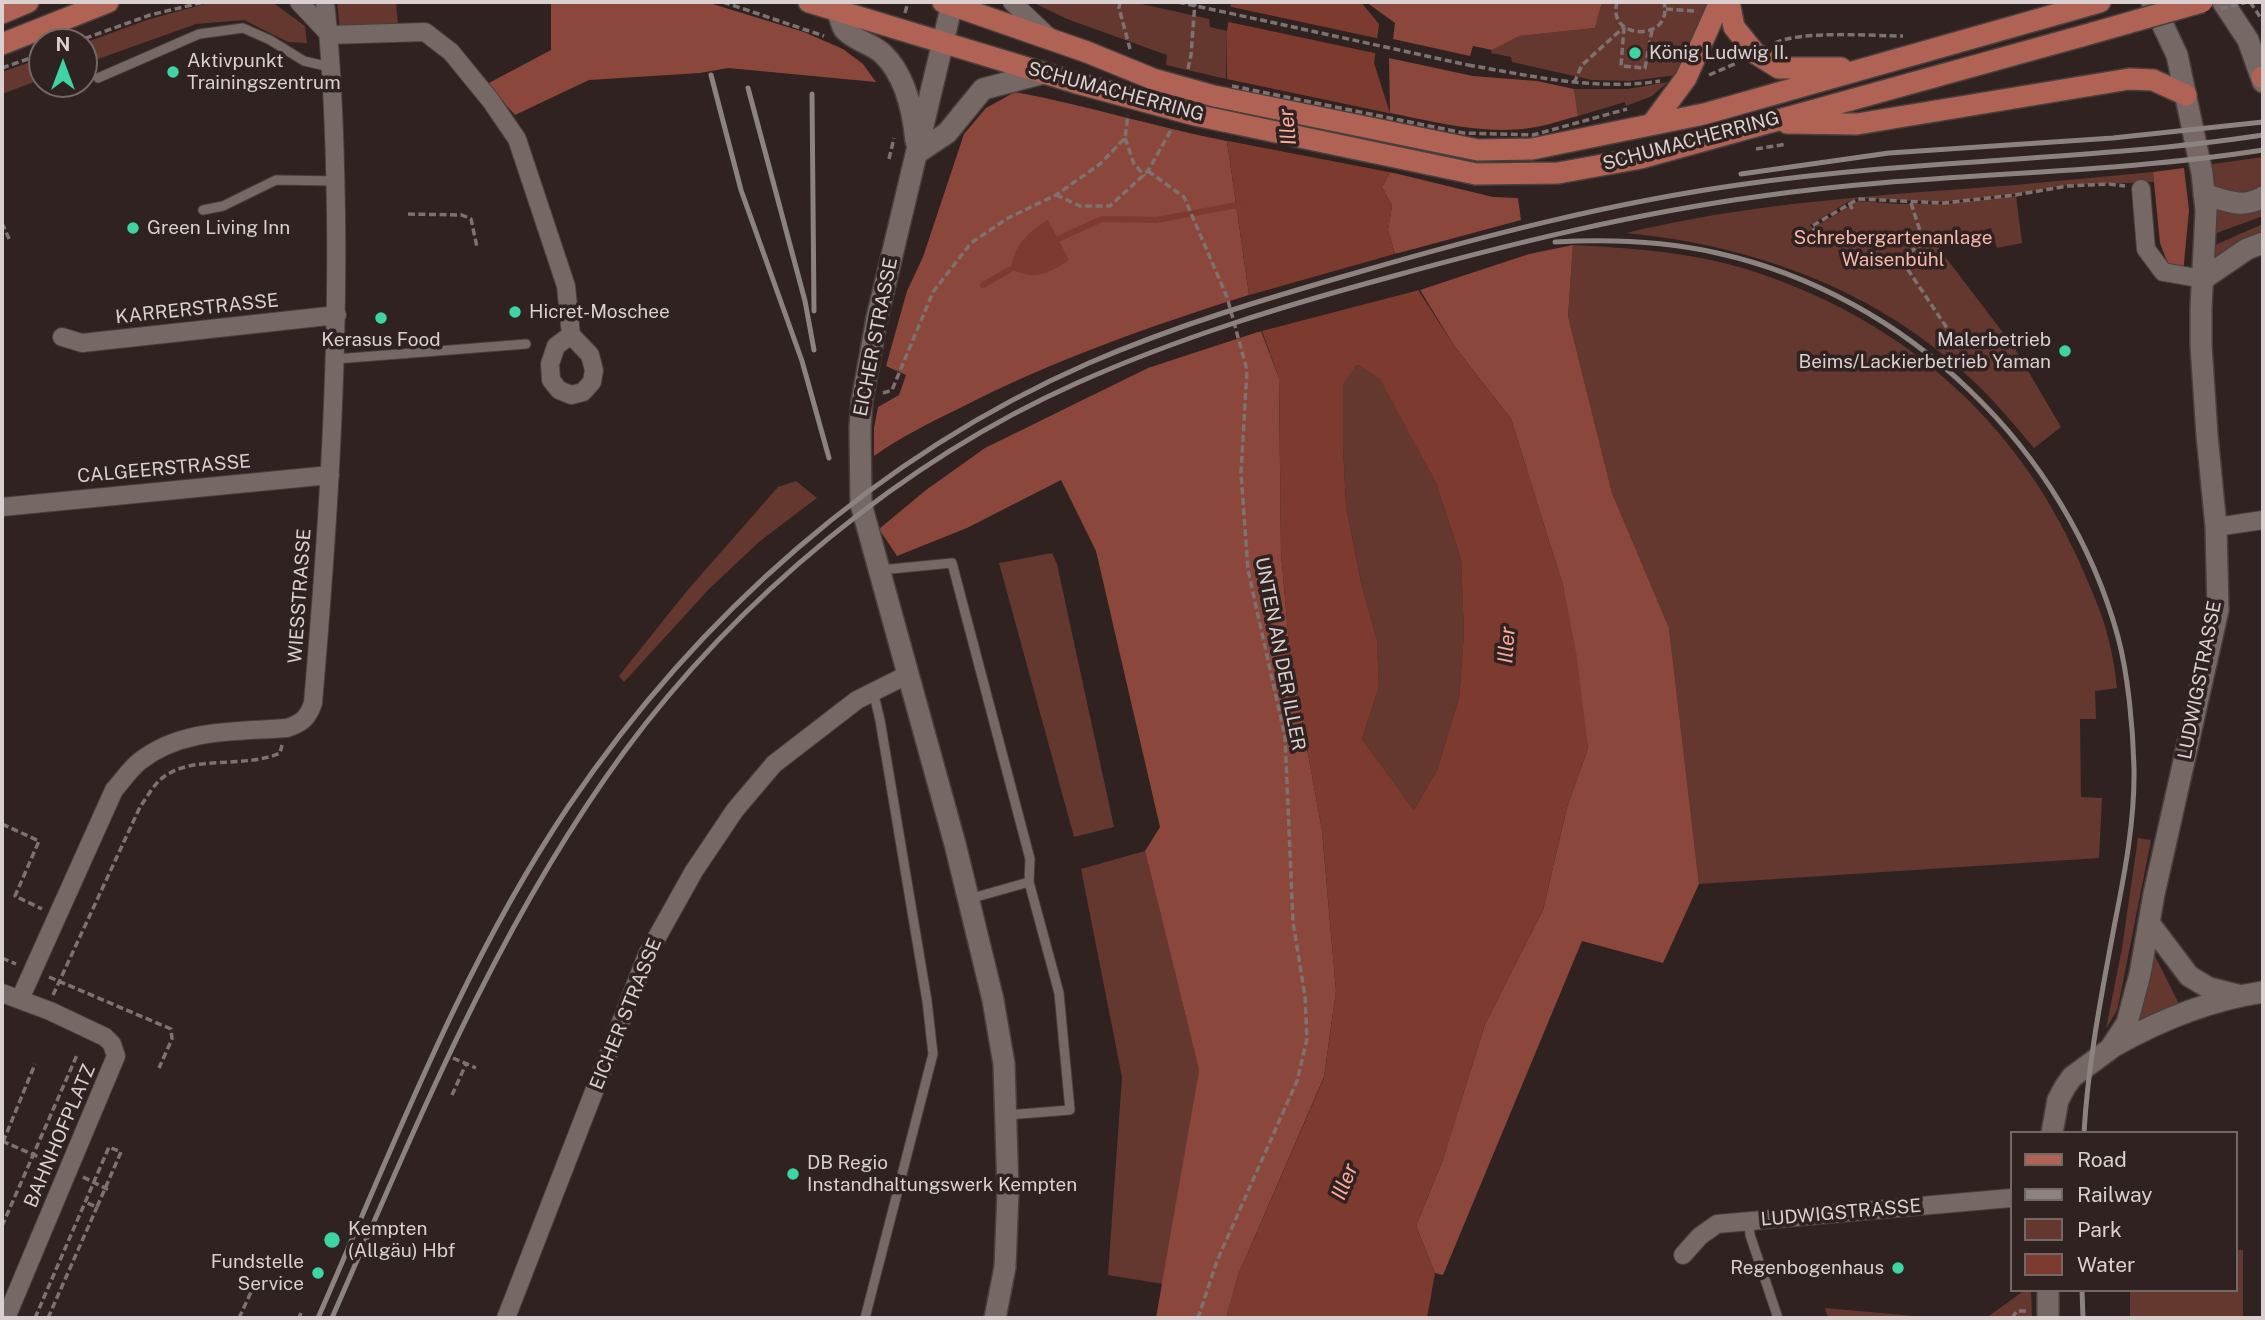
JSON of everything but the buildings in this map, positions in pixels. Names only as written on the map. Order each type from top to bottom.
[{"type":"main road","points":[[2,13],[28,2]]},
{"type":"main road","points":[[2,44],[108,2]]},
{"type":"main road","name":"SCHUMACHERRING","points":[[809,2],[1077,83],[1195,115],[1476,174],[1558,173],[1641,158],[2202,2]]},
{"type":"main road","name":"SCHUMACHERRING","points":[[949,3],[1087,52],[1153,79],[1214,96],[1478,150],[1532,149],[1637,120],[1704,114],[2100,2]]},
{"type":"main road","points":[[1721,5],[1734,27],[1755,53],[1779,68],[1871,67]]},
{"type":"main road","points":[[1637,120],[1686,78],[1721,5]]},
{"type":"main road","points":[[1767,122],[1857,124],[2129,79],[2153,80],[2186,95]]},
{"type":"street","points":[[299,2],[328,34],[425,32],[451,52],[491,101],[517,139],[566,286],[571,335]]},
{"type":"street","name":"WIESSTRASSE","points":[[287,728],[305,720],[310,714],[313,702],[330,475],[337,315],[336,181],[325,2]]},
{"type":"street","points":[[1012,2],[1051,39]]},
{"type":"street","name":"LUDWIGSTRASSE","points":[[2052,1131],[2059,1100],[2065,1087],[2073,1077],[2109,1049],[2127,1023],[2140,974],[2218,610],[2216,527],[2203,370],[2201,308],[2206,242],[2204,194],[2177,55],[2152,2]]},
{"type":"street","points":[[2223,2],[2248,40],[2263,79]]},
{"type":"street","name":"EICHER STRASSE","points":[[949,3],[943,41],[879,306],[862,401],[859,450],[861,504],[969,899],[993,1000],[1004,1064],[1009,1191],[1006,1254],[995,1318]]},
{"type":"street","points":[[837,9],[845,30],[882,52],[896,69],[907,94],[914,121],[917,153],[947,133],[982,89],[1044,73]]},
{"type":"street","points":[[2141,189],[2146,249],[2163,272],[2203,279],[2247,249],[2263,243]]},
{"type":"street","points":[[2204,194],[2233,203],[2252,203],[2263,197]]},
{"type":"street","name":"KARRERSTRASSE","points":[[62,337],[82,343],[337,315]]},
{"type":"street","name":"CALGEERSTRASSE","points":[[2,507],[330,475]]},
{"type":"street","points":[[2216,527],[2263,520]]},
{"type":"street","name":"EICHER STRASSE","points":[[506,1318],[646,955],[694,871],[735,810],[774,764],[808,735],[873,691],[908,675]]},
{"type":"street","points":[[20,999],[114,790],[139,762],[165,745],[183,738],[287,728]]},
{"type":"street","points":[[2149,923],[2189,976],[2209,988],[2239,996]]},
{"type":"street","points":[[2109,1049],[2186,1010],[2263,992]]},
{"type":"street","name":"BAHNHOFPLATZ","points":[[2,993],[105,1037],[112,1044],[116,1056],[6,1318]]},
{"type":"street","name":"LUDWIGSTRASSE","points":[[1683,1255],[1700,1236],[1717,1224],[2010,1198]]},
{"type":"street","points":[[2048,1292],[2048,1318]]},
{"type":"lane","points":[[98,78],[199,34],[243,28],[270,40],[304,61],[330,67]]},
{"type":"lane","points":[[203,210],[223,206],[275,180],[336,181]]},
{"type":"lane","points":[[336,359],[526,344]]},
{"type":"lane","points":[[878,570],[952,563],[1030,859],[1029,882],[1059,993],[1070,1110],[1006,1115]]},
{"type":"lane","points":[[865,1318],[933,1054],[927,1001],[873,691]]},
{"type":"lane","points":[[969,899],[1029,882]]},
{"type":"lane","points":[[1749,1222],[1750,1235],[1778,1318]]},
{"type":"path","points":[[98,34],[150,15],[204,2]]},
{"type":"path","points":[[1178,2],[1468,65],[1574,83],[1628,86],[1714,74],[1784,39],[1904,36]]},
{"type":"path","points":[[1191,55],[1195,2]]},
{"type":"path","points":[[1617,2],[1616,8],[1623,27],[1622,66],[1644,68],[1652,30]]},
{"type":"path","points":[[1623,27],[1640,33],[1652,30],[1662,21],[1664,2]]},
{"type":"path","points":[[2250,2],[2263,21]]},
{"type":"path","points":[[1665,9],[1721,5]]},
{"type":"path","points":[[1574,83],[1582,65],[1623,27]]},
{"type":"path","points":[[1127,47],[1138,52]]},
{"type":"path","points":[[2,68],[28,59]]},
{"type":"path","points":[[1223,83],[1464,133],[1533,135],[1637,120]]},
{"type":"path","points":[[862,401],[892,390],[933,292],[971,243],[1008,218],[1056,195],[1080,206],[1110,206],[1144,176],[1134,164],[1125,138]]},
{"type":"path","name":"UNTEN AN DER ILLER","points":[[1144,176],[1148,171],[1184,197],[1227,297],[1247,370],[1241,473],[1248,570],[1285,737],[1293,922],[1305,996],[1307,1039],[1297,1081],[1217,1261],[1198,1318]]},
{"type":"path","points":[[1817,234],[1812,226],[1858,199],[1876,203],[1957,203],[2068,186],[2108,184],[2141,189]]},
{"type":"path","points":[[1849,203],[1854,212]]},
{"type":"path","points":[[1911,203],[1924,243],[1899,258],[1953,337]]},
{"type":"path","points":[[408,214],[462,215],[471,219],[477,247]]},
{"type":"path","points":[[2,223],[10,241]]},
{"type":"path","points":[[46,1010],[140,807],[156,784],[167,774],[183,768],[266,760],[280,753],[287,728]]},
{"type":"path","points":[[2,824],[39,841],[15,896],[57,916]]},
{"type":"path","points":[[59,981],[171,1029],[172,1039],[159,1068]]},
{"type":"path","points":[[2,1226],[77,1055]]},
{"type":"path","points":[[453,1058],[476,1068]]},
{"type":"path","points":[[35,1064],[2,1142],[69,1171]]},
{"type":"path","points":[[452,1095],[466,1064]]},
{"type":"path","points":[[34,1318],[109,1147],[121,1153],[48,1318]]},
{"type":"path","points":[[96,1184],[107,1189]]},
{"type":"path","points":[[85,1202],[97,1207]]},
{"type":"path","points":[[239,1318],[252,1290]]},
{"type":"path","points":[[299,1318],[301,1312]]},
{"type":"green space","points":[[212,2],[275,4],[305,26],[307,43],[288,42],[244,20],[196,24],[98,59],[98,38],[150,19]]},
{"type":"green space","points":[[337,2],[396,2],[398,25],[340,30]]},
{"type":"green space","points":[[1032,2],[1133,2],[1209,19],[1210,27],[1227,31],[1226,79],[1166,65],[1167,55],[1067,19]]},
{"type":"green space","points":[[1602,2],[1708,2],[1678,75],[1629,81],[1592,80],[1512,62],[1511,57],[1491,53],[1518,36],[1595,28]]},
{"type":"green space","points":[[28,63],[28,84],[2,94],[2,72]]},
{"type":"green space","points":[[1668,82],[1652,96],[1626,106],[1625,102],[1578,116],[1574,89],[1628,89]]},
{"type":"green space","points":[[2263,157],[2262,189],[2233,195],[2209,186],[2206,165]]},
{"type":"green space","name":"Schrebergartenanlage Waisenbühl","points":[[2153,172],[2154,182],[2068,185],[1944,202],[1860,198],[1848,202],[1810,225],[1813,228],[1858,201],[1944,204],[2016,196],[2022,243],[1997,248],[1991,228],[1937,246],[2014,347],[2061,427],[2034,448],[1969,377],[1932,346],[1893,319],[1852,296],[1810,276],[1720,248],[1626,233],[1722,214],[1819,201]]},
{"type":"green space","points":[[2214,203],[2263,203],[2263,216],[2214,234]]},
{"type":"green space","points":[[2263,224],[2263,235],[2213,265],[2215,245]]},
{"type":"green space","points":[[1573,245],[1638,249],[1703,258],[1746,269],[1801,289],[1853,314],[1901,344],[1945,379],[1985,418],[2021,461],[2053,509],[2096,601],[2113,658],[2117,688],[2095,691],[2096,719],[2080,719],[2081,797],[2102,798],[2099,858],[1699,884],[1669,628],[1612,493],[1568,316]]},
{"type":"green space","points":[[1359,365],[1380,378],[1436,483],[1461,559],[1464,633],[1459,698],[1437,770],[1414,810],[1362,739],[1379,687],[1377,641],[1361,582],[1346,506],[1343,383]]},
{"type":"green space","points":[[796,481],[817,498],[760,541],[709,589],[624,682],[619,676],[686,592],[778,487]]},
{"type":"green space","points":[[1052,553],[1057,564],[1114,827],[1074,837],[999,563]]},
{"type":"green space","points":[[2138,838],[2151,840],[2117,1010],[2106,1029],[2122,948]]},
{"type":"green space","points":[[1145,851],[1199,1070],[1163,1284],[1108,1275],[1122,1077],[1081,869]]},
{"type":"green space","points":[[2151,948],[2181,1008],[2131,1024]]},
{"type":"green space","points":[[2237,1250],[2243,1250],[2243,1318],[2130,1318],[2130,1292],[2237,1292]]},
{"type":"green space","points":[[2022,1292],[2031,1292],[2032,1318],[1986,1318]]},
{"type":"green space","points":[[1825,1308],[1936,1318],[1828,1318]]},
{"type":"shaded area","points":[[551,2],[706,2],[804,32],[843,49],[863,64],[876,82],[728,68],[700,73],[589,80],[515,115],[487,84],[551,50]]},
{"type":"shaded area","points":[[1366,2],[1602,2],[1595,28],[1519,36],[1492,50],[1473,46],[1470,56],[1393,39],[1395,23]]},
{"type":"shaded area","points":[[1389,58],[1473,76],[1537,81],[1574,89],[1578,116],[1536,127],[1495,130],[1390,113]]},
{"type":"shaded area","points":[[1015,92],[1227,141],[1249,295],[1138,332],[1029,375],[926,425],[874,456],[874,428],[878,407],[899,395],[906,375],[886,366],[907,291],[923,257],[964,134],[986,108]]},
{"type":"shaded area","points":[[2184,168],[2189,210],[2183,274],[2171,272],[2160,243],[2153,172]]},
{"type":"shaded area","points":[[1390,172],[1493,197],[1518,198],[1521,220],[1395,254],[1388,230],[1392,206],[1382,187]]},
{"type":"shaded area","points":[[1573,245],[1568,316],[1612,493],[1669,628],[1699,884],[1663,963],[1582,941],[1443,1275],[1435,1273],[1416,1226],[1442,1162],[1485,1024],[1543,910],[1567,807],[1588,748],[1563,586],[1511,419],[1455,347],[1420,290],[1529,254]]},
{"type":"shaded area","points":[[1261,331],[1279,378],[1281,552],[1290,656],[1322,830],[1336,991],[1324,1077],[1239,1273],[1226,1318],[1156,1318],[1199,1070],[1145,851],[1160,827],[1096,551],[1061,480],[967,528],[897,556],[879,529],[926,490],[985,448],[1148,368]]},
{"type":"water","name":"Iller","points":[[1231,2],[1361,2],[1379,24],[1374,63],[1390,113],[1390,172],[1382,187],[1392,206],[1388,230],[1395,254],[1455,347],[1511,419],[1563,586],[1577,657],[1588,748],[1567,807],[1543,910],[1485,1024],[1442,1162],[1416,1226],[1435,1273],[1427,1318],[1226,1318],[1239,1273],[1324,1078],[1336,991],[1322,830],[1290,656],[1281,552],[1279,378],[1249,295],[1227,141],[1227,31]],"holes":[[[1359,365],[1380,379],[1436,483],[1461,559],[1464,633],[1459,698],[1437,770],[1414,810],[1362,739],[1379,687],[1377,641],[1361,582],[1346,506],[1343,384]]]},
{"type":"water","points":[[1048,220],[1069,260],[1041,274],[1027,275],[1011,269],[1015,253],[1023,240]]},
{"type":"pier","points":[[1227,6],[1381,39],[1379,54],[1224,21]]},
{"type":"pier","points":[[1222,78],[1393,114],[1394,173],[1223,140]]},
{"type":"pier","points":[[1398,253],[1423,289],[1258,332],[1246,296]]},
{"type":"waterway","points":[[1058,239],[1102,219],[1156,220],[1243,204]]},
{"type":"waterway","points":[[983,285],[1011,269]]},
{"type":"railway","points":[[711,75],[741,190],[802,361],[829,458]]},
{"type":"railway","points":[[748,88],[805,301],[814,350]]},
{"type":"railway","points":[[812,94],[814,311]]},
{"type":"railway","points":[[1741,174],[1889,153],[2113,138],[2263,122]]},
{"type":"railway","points":[[318,1318],[462,993],[530,867],[568,807],[619,737],[674,670],[734,607],[797,548],[865,494],[936,445],[1011,401],[1089,363],[1156,336],[1325,282],[1550,221],[1696,191],[1810,176],[2134,150],[2263,135]]},
{"type":"railway","points":[[332,1318],[428,1099],[498,956],[578,818],[624,752],[669,695],[718,641],[771,589],[827,539],[948,452],[1012,415],[1077,383],[1192,337],[1350,288],[1575,230],[1715,203],[1824,188],[2138,165],[2263,150]]},
{"type":"railway","points":[[1555,242],[1636,242],[1717,253],[1787,274],[1853,304],[1914,343],[1970,390],[2019,444],[2061,504],[2094,568],[2118,637],[2127,684],[2133,752],[2134,787],[2129,845],[2096,1027],[2084,1131]]},
{"type":"railway","points":[[2082,1292],[2083,1318]]},
{"type":"place","name":"König Ludwig II.","points":[[1635,53]]},
{"type":"place","name":"Aktivpunkt Trainingszentrum","points":[[173,72]]},
{"type":"place","name":"Green Living Inn","points":[[133,228]]},
{"type":"place","name":"Hicret-Moschee","points":[[515,312]]},
{"type":"place","name":"Kerasus Food","points":[[381,318]]},
{"type":"place","name":"Malerbetrieb Beims/Lackierbetrieb Yaman","points":[[2065,351]]},
{"type":"place","name":"DB Regio Instandhaltungswerk Kempten","points":[[793,1174]]},
{"type":"place","name":"Kempten (Allgäu) Hbf","points":[[332,1240]]},
{"type":"place","name":"Regenbogenhaus","points":[[1898,1268]]},
{"type":"place","name":"Fundstelle Service","points":[[318,1273]]}]
